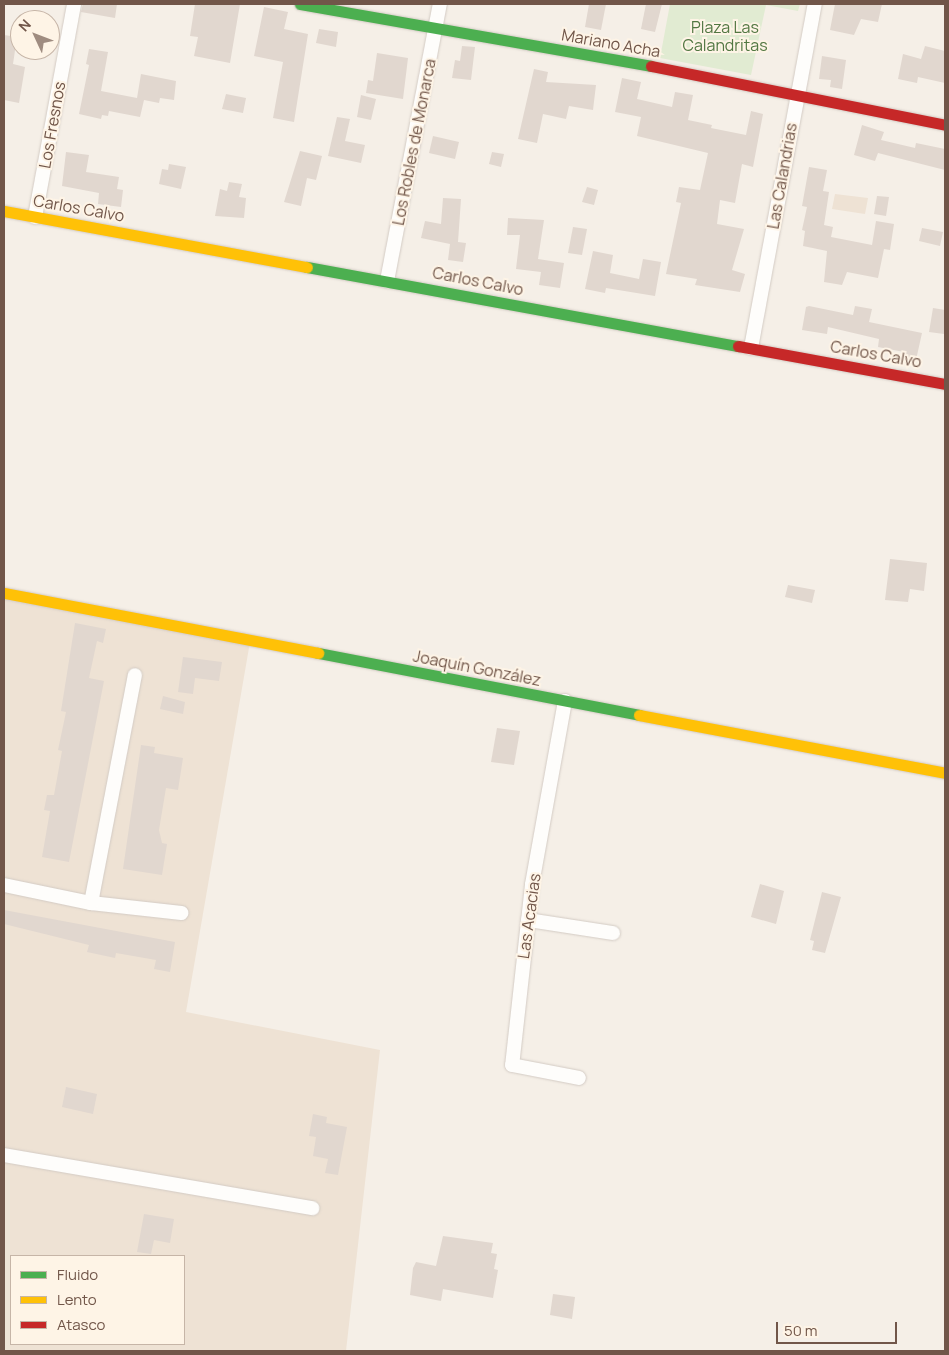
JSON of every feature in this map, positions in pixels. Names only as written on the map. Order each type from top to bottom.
[{"type":"street","name":"Los Fresnos","points":[[35,217],[74,4]]},
{"type":"street","name":"Mariano Acha","points":[[300,4],[945,125]]},
{"type":"street","name":"Los Robles de Monarca","points":[[387,281],[440,4]]},
{"type":"street","name":"Las Calandrias","points":[[751,348],[796,96],[815,4]]},
{"type":"street","name":"Carlos Calvo","points":[[4,211],[945,384]]},
{"type":"street","name":"Joaquín González","points":[[4,593],[945,773]]},
{"type":"street","points":[[91,902],[135,675]]},
{"type":"street","name":"Las Acacias","points":[[565,701],[528,920],[512,1065],[579,1078]]},
{"type":"street","points":[[4,885],[91,902],[181,913]]},
{"type":"street","points":[[528,920],[612,933]]},
{"type":"street","points":[[4,1155],[312,1208]]},
{"type":"shaded area","points":[[835,194],[868,198],[865,214],[832,209]]},
{"type":"shaded area","points":[[4,593],[250,642],[186,1012],[380,1050],[346,1351],[4,1351]]},
{"type":"green space","name":"Plaza Las Calandritas","points":[[670,4],[800,4],[798,11],[766,5],[751,75],[660,58]]},
{"type":"building","points":[[83,4],[117,4],[115,18],[81,12]]},
{"type":"building","points":[[195,4],[240,4],[230,63],[194,56],[198,37],[190,36]]},
{"type":"building","points":[[589,4],[606,4],[601,30],[585,27]]},
{"type":"building","points":[[646,4],[662,4],[655,32],[641,29]]},
{"type":"building","points":[[835,4],[882,4],[878,22],[861,19],[854,35],[830,30]]},
{"type":"building","points":[[264,7],[288,12],[284,29],[308,34],[294,122],[273,118],[283,62],[254,56]]},
{"type":"building","points":[[319,29],[338,32],[336,47],[316,43]]},
{"type":"building","points":[[4,35],[10,36],[10,60],[14,60],[13,64],[25,67],[19,103],[4,100]]},
{"type":"building","points":[[462,46],[475,47],[471,80],[452,78],[455,60],[460,61]]},
{"type":"building","points":[[925,46],[945,51],[945,83],[918,77],[917,83],[898,79],[903,54],[921,59]]},
{"type":"building","points":[[89,49],[108,52],[101,91],[137,98],[141,74],[176,81],[174,100],[160,98],[159,103],[144,100],[140,117],[109,111],[108,116],[102,115],[101,119],[79,114],[89,65],[86,64]]},
{"type":"building","points":[[377,53],[408,58],[403,99],[366,93],[368,80],[373,81]]},
{"type":"building","points":[[822,56],[846,60],[842,89],[830,87],[831,80],[819,79]]},
{"type":"building","points":[[534,69],[548,72],[546,82],[596,85],[593,110],[569,106],[566,119],[543,114],[537,143],[518,139]]},
{"type":"building","points":[[622,78],[641,82],[637,99],[672,107],[675,92],[693,95],[688,120],[712,125],[711,128],[746,135],[751,111],[763,114],[753,167],[742,164],[735,203],[720,200],[717,224],[744,229],[732,270],[745,274],[740,292],[695,285],[697,279],[666,274],[681,203],[676,202],[679,187],[700,190],[708,153],[637,136],[641,117],[615,112]]},
{"type":"building","points":[[226,94],[246,98],[243,113],[222,109]]},
{"type":"building","points":[[361,95],[376,99],[371,120],[357,117]]},
{"type":"building","points":[[337,117],[350,119],[345,141],[365,145],[361,163],[328,156]]},
{"type":"building","points":[[862,125],[884,132],[881,140],[915,148],[916,143],[945,149],[945,170],[878,153],[875,161],[854,155]]},
{"type":"building","points":[[433,136],[459,142],[455,159],[429,153]]},
{"type":"building","points":[[300,151],[322,156],[316,180],[307,178],[301,206],[284,202]]},
{"type":"building","points":[[66,152],[89,155],[86,172],[119,177],[117,189],[123,190],[121,207],[98,204],[99,193],[62,186]]},
{"type":"building","points":[[492,152],[504,154],[501,167],[489,164]]},
{"type":"building","points":[[169,164],[186,167],[181,189],[159,184],[162,169],[168,170]]},
{"type":"building","points":[[809,167],[827,170],[823,191],[829,192],[824,225],[833,227],[831,237],[872,245],[876,221],[894,224],[890,250],[884,249],[878,278],[847,272],[842,285],[824,282],[827,251],[803,246],[805,231],[802,230],[807,207],[802,206]]},
{"type":"building","points":[[229,182],[242,184],[239,197],[246,198],[244,218],[215,216],[220,189],[227,191]]},
{"type":"building","points":[[587,187],[598,190],[594,205],[582,202]]},
{"type":"building","points":[[877,196],[889,197],[886,216],[874,214]]},
{"type":"building","points":[[443,198],[461,199],[458,242],[466,243],[463,262],[448,260],[450,244],[421,238],[425,221],[441,224]]},
{"type":"building","points":[[508,218],[544,220],[538,259],[564,263],[560,288],[539,285],[541,272],[516,269],[520,235],[507,235]]},
{"type":"building","points":[[573,227],[587,229],[582,255],[568,253]]},
{"type":"building","points":[[922,228],[943,232],[940,246],[919,241]]},
{"type":"building","points":[[593,251],[613,255],[610,273],[639,279],[643,259],[661,262],[655,296],[606,288],[605,293],[585,289]]},
{"type":"building","points":[[855,306],[872,309],[869,322],[922,333],[916,360],[903,357],[904,352],[878,347],[879,339],[828,327],[827,334],[802,330],[806,307],[853,315]]},
{"type":"building","points":[[933,308],[945,310],[944,334],[929,332]]},
{"type":"building","points":[[890,559],[927,563],[924,591],[910,589],[908,602],[885,600]]},
{"type":"building","points":[[788,585],[815,590],[812,603],[785,597]]},
{"type":"building","points":[[75,623],[106,629],[103,643],[97,641],[89,678],[104,681],[69,862],[42,857],[50,811],[44,810],[47,795],[54,795],[62,751],[58,750],[66,712],[61,711]]},
{"type":"building","points":[[183,657],[222,662],[219,681],[195,678],[193,694],[178,692]]},
{"type":"building","points":[[163,696],[185,702],[183,714],[160,709]]},
{"type":"building","points":[[497,728],[520,731],[514,765],[491,762]]},
{"type":"building","points":[[141,745],[155,747],[154,753],[183,758],[178,790],[166,788],[159,830],[162,843],[167,844],[162,875],[123,869]]},
{"type":"building","points":[[760,884],[784,891],[776,924],[751,917]]},
{"type":"building","points":[[822,892],[841,897],[825,953],[812,950],[814,941],[810,940]]},
{"type":"building","points":[[4,910],[175,942],[170,972],[154,969],[156,960],[116,953],[115,958],[87,952],[89,945],[4,924]]},
{"type":"building","points":[[66,1087],[97,1094],[93,1114],[62,1107]]},
{"type":"building","points":[[313,1114],[327,1117],[326,1123],[347,1127],[338,1175],[325,1173],[328,1159],[313,1156],[316,1137],[309,1136]]},
{"type":"building","points":[[144,1214],[174,1219],[170,1243],[154,1240],[151,1254],[137,1252]]},
{"type":"building","points":[[443,1236],[493,1243],[491,1253],[497,1254],[494,1269],[498,1270],[493,1298],[443,1289],[441,1301],[410,1295],[413,1268],[416,1262],[436,1266]]},
{"type":"building","points":[[553,1294],[575,1297],[572,1319],[550,1315]]},
{"type":"traffic: fast","points":[[300,4],[651,66]]},
{"type":"traffic: fast","points":[[307,267],[738,346]]},
{"type":"traffic: fast","points":[[318,653],[639,715]]},
{"type":"traffic: slow","points":[[4,211],[307,267]]},
{"type":"traffic: slow","points":[[4,593],[318,653]]},
{"type":"traffic: slow","points":[[639,715],[945,773]]},
{"type":"traffic: jam","points":[[651,66],[945,125]]},
{"type":"traffic: jam","points":[[738,346],[945,384]]}]
